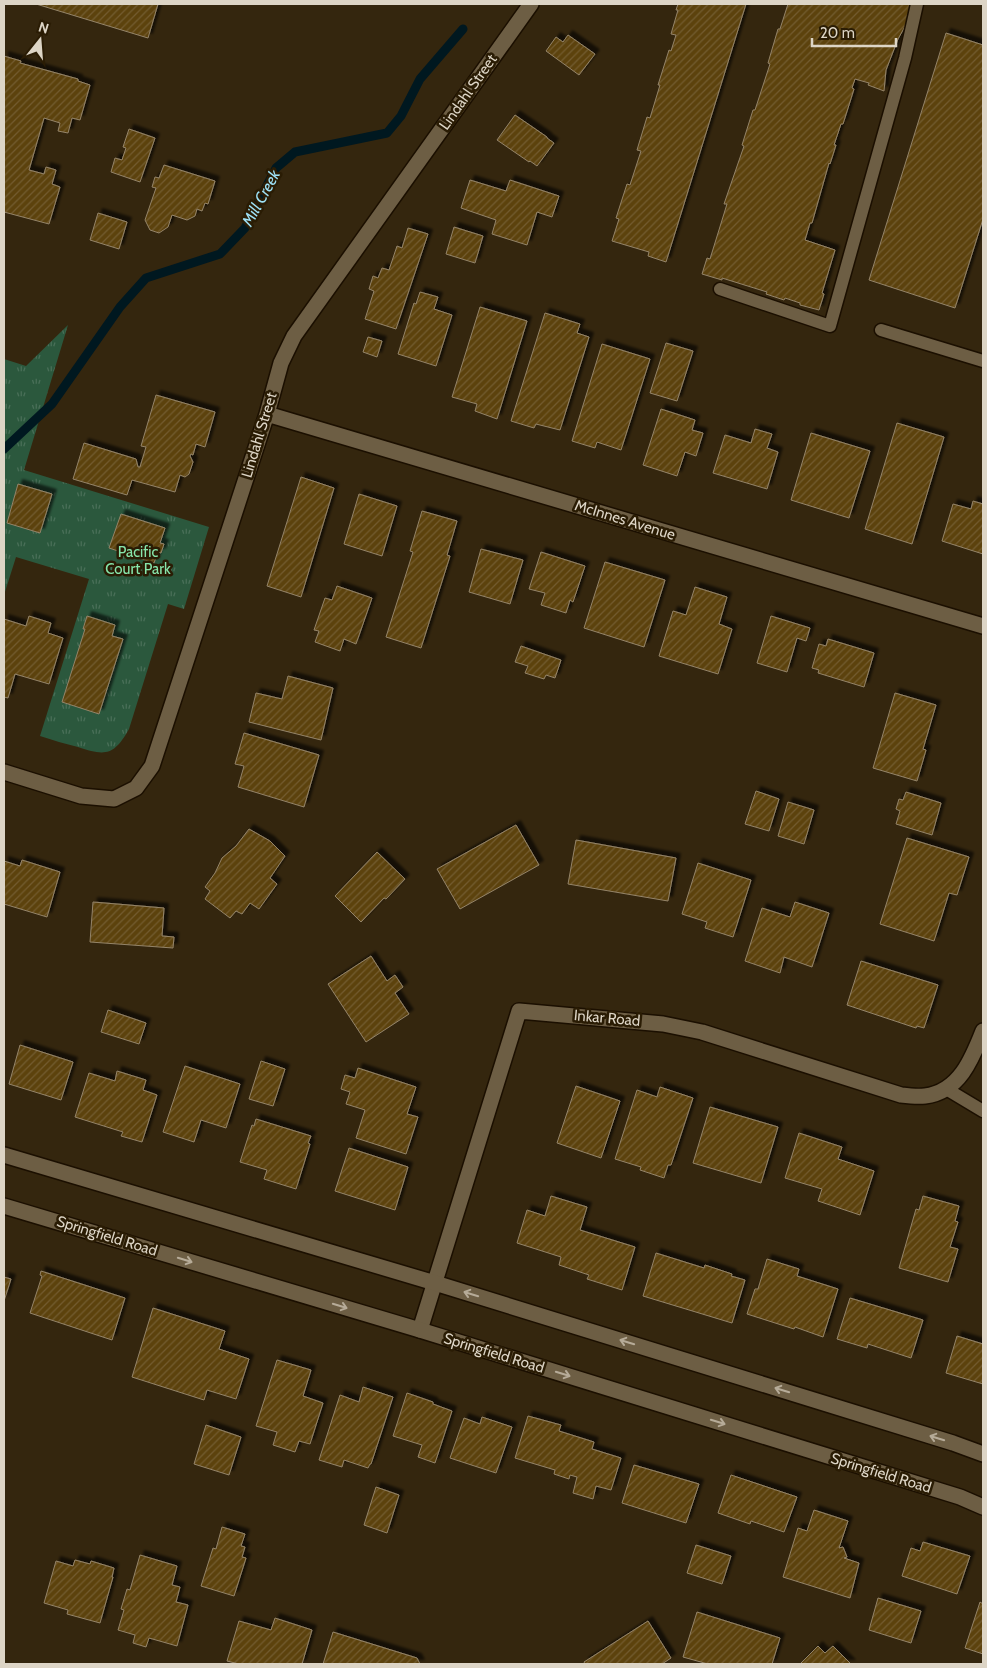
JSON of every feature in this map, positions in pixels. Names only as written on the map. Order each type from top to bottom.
[{"type":"street","name":"Lindahl Street","points":[[4,772],[81,796],[114,799],[136,788],[152,766],[267,414],[281,363],[294,336],[531,4]]},
{"type":"street","name":"McInnes Avenue","points":[[267,414],[983,626]]},
{"type":"street","name":"Inkar Road","points":[[420,1330],[519,1011],[663,1024],[702,1032],[902,1096],[926,1096],[948,1090]]},
{"type":"street","points":[[948,1090],[964,1073],[983,1032]]},
{"type":"street","points":[[4,1155],[435,1283],[983,1454]]},
{"type":"street","name":"Springfield Road","points":[[4,1206],[420,1330],[922,1485],[960,1497],[983,1507]]},
{"type":"lane","points":[[720,289],[830,326],[900,76],[917,4]]},
{"type":"lane","points":[[881,330],[983,361]]},
{"type":"lane","points":[[948,1090],[983,1112]]},
{"type":"green space","name":"Pacific Court Park","points":[[68,325],[24,470],[209,527],[184,609],[168,604],[129,729],[124,738],[108,752],[95,752],[40,736],[89,579],[16,557],[4,595],[4,359],[26,366]]},
{"type":"building","points":[[36,4],[158,4],[148,38]]},
{"type":"building","points":[[678,4],[746,4],[666,262],[648,256],[649,252],[612,241],[619,219],[616,218],[627,184],[630,185],[641,151],[637,150],[647,117],[650,118],[660,85],[658,85],[669,50],[671,51],[676,35],[671,34]]},
{"type":"building","points":[[788,4],[910,5],[908,21],[898,39],[886,70],[884,91],[868,85],[869,83],[855,79],[852,88],[854,89],[834,145],[836,145],[812,223],[810,223],[805,240],[835,250],[819,310],[722,278],[722,280],[702,274],[707,258],[710,259],[727,204],[724,204],[744,146],[742,145],[770,64],[768,63],[778,29],[780,29]]},
{"type":"building","points":[[946,33],[983,45],[983,219],[955,308],[869,280]]},
{"type":"building","points":[[568,35],[595,54],[579,75],[546,51],[556,37],[563,42]]},
{"type":"building","points":[[4,56],[21,61],[20,63],[78,79],[78,81],[90,85],[80,120],[72,118],[68,133],[58,131],[60,123],[44,118],[29,170],[44,174],[46,167],[56,170],[52,184],[60,187],[49,224],[4,212]]},
{"type":"building","points":[[515,115],[554,143],[537,166],[497,140]]},
{"type":"building","points":[[129,129],[155,138],[140,182],[111,172],[115,158],[122,160],[126,148],[123,147]]},
{"type":"building","points":[[164,165],[215,181],[208,204],[205,203],[202,211],[197,209],[195,216],[187,220],[172,215],[168,227],[159,233],[150,230],[145,220],[156,188],[152,187],[155,177],[159,178]]},
{"type":"building","points":[[470,180],[506,191],[510,180],[559,196],[552,217],[537,212],[527,245],[492,234],[496,220],[461,208]]},
{"type":"building","points":[[98,213],[127,222],[119,249],[90,240]]},
{"type":"building","points":[[454,227],[483,236],[475,263],[446,254]]},
{"type":"building","points":[[408,228],[428,234],[396,329],[365,319],[374,291],[369,289],[373,276],[378,278],[382,268],[389,270],[397,246],[402,248]]},
{"type":"building","points":[[420,292],[438,297],[434,309],[452,315],[436,366],[398,354],[414,303],[416,304]]},
{"type":"building","points":[[480,307],[527,321],[497,419],[475,411],[477,404],[452,397]]},
{"type":"building","points":[[545,313],[580,324],[577,333],[589,337],[560,430],[536,424],[534,428],[511,421]]},
{"type":"building","points":[[368,337],[382,341],[377,357],[363,352]]},
{"type":"building","points":[[666,343],[693,351],[677,401],[650,393]]},
{"type":"building","points":[[602,344],[650,359],[621,450],[597,442],[595,448],[572,441]]},
{"type":"building","points":[[156,395],[215,412],[205,447],[196,444],[193,455],[191,454],[190,456],[193,462],[189,474],[185,477],[180,475],[175,492],[132,480],[127,495],[73,479],[84,443],[136,459],[138,467],[140,467],[146,447],[141,446]]},
{"type":"building","points":[[661,409],[695,420],[692,430],[703,433],[696,456],[685,452],[677,476],[643,465]]},
{"type":"building","points":[[897,423],[944,437],[912,544],[865,529]]},
{"type":"building","points":[[755,429],[772,434],[767,448],[778,452],[767,489],[713,473],[725,435],[751,443]]},
{"type":"building","points":[[811,433],[870,451],[849,518],[791,500]]},
{"type":"building","points":[[301,477],[334,488],[301,597],[267,586]]},
{"type":"building","points":[[18,484],[52,494],[40,533],[7,523]]},
{"type":"building","points":[[359,494],[397,506],[382,556],[344,544]]},
{"type":"building","points":[[973,501],[983,504],[983,554],[942,541],[953,504],[971,509]]},
{"type":"building","points":[[422,511],[457,521],[447,555],[450,556],[421,648],[386,637],[413,552],[410,551]]},
{"type":"building","points":[[121,514],[165,528],[160,543],[164,544],[161,553],[158,552],[154,563],[109,548]]},
{"type":"building","points":[[481,549],[523,560],[510,604],[469,592]]},
{"type":"building","points":[[541,552],[585,566],[573,602],[570,600],[566,613],[541,605],[545,593],[529,589]]},
{"type":"building","points":[[605,562],[665,580],[644,647],[584,628]]},
{"type":"building","points":[[337,586],[372,598],[356,644],[344,639],[340,651],[315,642],[319,631],[314,630],[325,598],[332,600]]},
{"type":"building","points":[[695,587],[727,597],[719,624],[732,629],[718,674],[659,656],[673,611],[686,615]]},
{"type":"building","points":[[29,616],[51,623],[48,633],[63,638],[49,684],[15,674],[8,698],[4,697],[4,619],[26,626]]},
{"type":"building","points":[[87,616],[115,625],[112,636],[123,639],[99,714],[62,702],[85,629],[83,629]]},
{"type":"building","points":[[771,616],[810,628],[806,641],[797,638],[787,672],[757,663]]},
{"type":"building","points":[[828,639],[874,653],[864,687],[818,673],[819,670],[812,668],[819,644],[826,646]]},
{"type":"building","points":[[521,646],[561,660],[555,678],[546,675],[544,679],[525,673],[528,666],[515,662]]},
{"type":"building","points":[[288,676],[333,688],[321,740],[249,722],[256,693],[282,699]]},
{"type":"building","points":[[895,693],[936,705],[923,749],[926,750],[917,781],[873,768]]},
{"type":"building","points":[[244,733],[319,755],[304,807],[238,787],[244,766],[235,764]]},
{"type":"building","points":[[756,791],[779,799],[769,831],[745,824]]},
{"type":"building","points":[[906,792],[941,803],[932,835],[896,824],[900,811],[896,809],[899,799],[903,800]]},
{"type":"building","points":[[788,802],[814,810],[804,844],[778,836]]},
{"type":"building","points":[[516,825],[539,865],[460,909],[437,869]]},
{"type":"building","points":[[249,829],[270,841],[285,856],[270,878],[277,884],[259,909],[250,903],[242,914],[236,911],[230,918],[205,899],[210,891],[205,887],[215,873],[222,858],[236,846]]},
{"type":"building","points":[[907,838],[969,857],[957,895],[949,893],[934,941],[880,924]]},
{"type":"building","points":[[576,840],[676,858],[668,901],[568,884]]},
{"type":"building","points":[[377,852],[405,879],[361,922],[335,896]]},
{"type":"building","points":[[22,860],[60,872],[47,917],[4,904],[4,861],[20,866]]},
{"type":"building","points":[[698,863],[751,880],[733,937],[705,928],[707,922],[682,914]]},
{"type":"building","points":[[93,902],[164,908],[162,936],[174,937],[173,948],[90,942]]},
{"type":"building","points":[[795,902],[829,913],[812,967],[784,957],[780,973],[745,961],[762,908],[790,917]]},
{"type":"building","points":[[371,956],[387,981],[395,975],[403,987],[395,993],[409,1014],[366,1042],[328,984]]},
{"type":"building","points":[[861,961],[938,985],[924,1028],[917,1026],[916,1028],[847,1005]]},
{"type":"building","points":[[108,1010],[146,1023],[139,1044],[101,1032]]},
{"type":"building","points":[[20,1045],[73,1062],[61,1100],[9,1084]]},
{"type":"building","points":[[261,1061],[285,1069],[273,1106],[249,1099]]},
{"type":"building","points":[[185,1066],[240,1084],[226,1128],[201,1120],[194,1142],[163,1132]]},
{"type":"building","points":[[358,1068],[416,1087],[407,1114],[418,1117],[406,1154],[356,1138],[365,1110],[346,1104],[350,1092],[341,1089],[345,1075],[355,1078]]},
{"type":"building","points":[[117,1071],[146,1080],[143,1090],[157,1095],[142,1142],[121,1136],[123,1132],[75,1117],[89,1073],[115,1081]]},
{"type":"building","points":[[576,1086],[620,1101],[601,1158],[557,1143]]},
{"type":"building","points":[[660,1087],[693,1098],[671,1165],[668,1165],[664,1178],[640,1170],[641,1167],[615,1159],[637,1090],[657,1097]]},
{"type":"building","points":[[710,1107],[778,1127],[761,1183],[693,1163]]},
{"type":"building","points":[[256,1119],[311,1136],[296,1189],[264,1179],[267,1170],[240,1162],[252,1125],[254,1126]]},
{"type":"building","points":[[799,1133],[842,1147],[838,1159],[874,1171],[860,1215],[818,1201],[822,1189],[785,1178]]},
{"type":"building","points":[[349,1148],[408,1167],[395,1210],[335,1191]]},
{"type":"building","points":[[551,1196],[587,1207],[580,1230],[635,1247],[622,1290],[587,1279],[589,1275],[559,1265],[561,1257],[517,1243],[527,1210],[545,1216]]},
{"type":"building","points":[[923,1196],[959,1206],[955,1221],[958,1222],[950,1247],[958,1249],[948,1282],[899,1268],[916,1209],[919,1210]]},
{"type":"building","points":[[656,1253],[704,1268],[705,1265],[745,1280],[732,1323],[643,1296]]},
{"type":"building","points":[[767,1259],[799,1269],[797,1276],[838,1289],[823,1337],[747,1314],[755,1289],[758,1289]]},
{"type":"building","points":[[41,1271],[125,1298],[112,1340],[30,1313],[42,1276],[40,1275]]},
{"type":"building","points":[[4,1277],[11,1279],[4,1301]]},
{"type":"building","points":[[850,1298],[923,1320],[911,1358],[868,1344],[867,1348],[837,1339]]},
{"type":"building","points":[[153,1308],[225,1331],[219,1349],[249,1359],[236,1399],[207,1390],[204,1400],[132,1377]]},
{"type":"building","points":[[957,1336],[983,1344],[983,1384],[946,1373]]},
{"type":"building","points":[[277,1360],[311,1370],[303,1396],[323,1403],[310,1444],[299,1441],[295,1452],[273,1445],[277,1432],[256,1426]]},
{"type":"building","points":[[363,1387],[393,1397],[371,1464],[368,1468],[344,1460],[342,1467],[319,1460],[340,1395],[359,1402]]},
{"type":"building","points":[[407,1393],[452,1411],[435,1463],[418,1457],[422,1445],[393,1436]]},
{"type":"building","points":[[528,1416],[561,1425],[559,1431],[594,1442],[592,1449],[621,1458],[611,1490],[596,1486],[593,1499],[573,1493],[577,1477],[570,1475],[569,1479],[554,1474],[555,1470],[515,1458]]},
{"type":"building","points":[[482,1417],[512,1427],[496,1473],[450,1458],[464,1418],[480,1424]]},
{"type":"building","points":[[206,1425],[241,1437],[229,1475],[194,1464]]},
{"type":"building","points":[[634,1465],[699,1484],[686,1523],[622,1503]]},
{"type":"building","points":[[731,1475],[797,1497],[784,1532],[751,1521],[750,1524],[718,1513]]},
{"type":"building","points":[[376,1487],[399,1495],[387,1533],[364,1525]]},
{"type":"building","points":[[814,1510],[848,1521],[839,1548],[843,1547],[847,1557],[844,1558],[859,1563],[850,1598],[783,1577],[798,1528],[807,1531]]},
{"type":"building","points":[[222,1527],[245,1534],[241,1546],[245,1547],[242,1557],[246,1558],[234,1596],[201,1586],[213,1548],[216,1549]]},
{"type":"building","points":[[923,1542],[970,1556],[957,1594],[902,1576],[911,1548],[920,1551]]},
{"type":"building","points":[[696,1545],[731,1556],[722,1584],[687,1573]]},
{"type":"building","points":[[140,1555],[177,1566],[172,1585],[180,1587],[176,1602],[188,1605],[177,1646],[149,1638],[146,1647],[133,1643],[135,1635],[118,1630],[124,1610],[121,1609],[127,1589],[130,1590]]},
{"type":"building","points":[[75,1560],[90,1564],[91,1561],[114,1568],[100,1623],[67,1614],[68,1610],[44,1603],[56,1561],[73,1566]]},
{"type":"building","points":[[878,1598],[921,1611],[911,1643],[869,1630]]},
{"type":"building","points":[[980,1602],[983,1604],[983,1654],[965,1648]]},
{"type":"building","points":[[697,1612],[780,1638],[772,1664],[708,1664],[683,1657]]},
{"type":"building","points":[[275,1618],[312,1630],[302,1664],[239,1664],[227,1661],[239,1621],[271,1630]]},
{"type":"building","points":[[648,1621],[671,1658],[662,1664],[585,1664],[584,1662]]},
{"type":"building","points":[[333,1632],[417,1658],[420,1664],[323,1664]]},
{"type":"building","points":[[818,1646],[825,1653],[833,1646],[851,1664],[800,1664]]},
{"type":"waterway","name":"Mill Creek","points":[[4,449],[52,404],[120,307],[146,278],[220,254],[245,228],[276,168],[295,152],[387,133],[401,116],[420,79],[463,29]]}]
